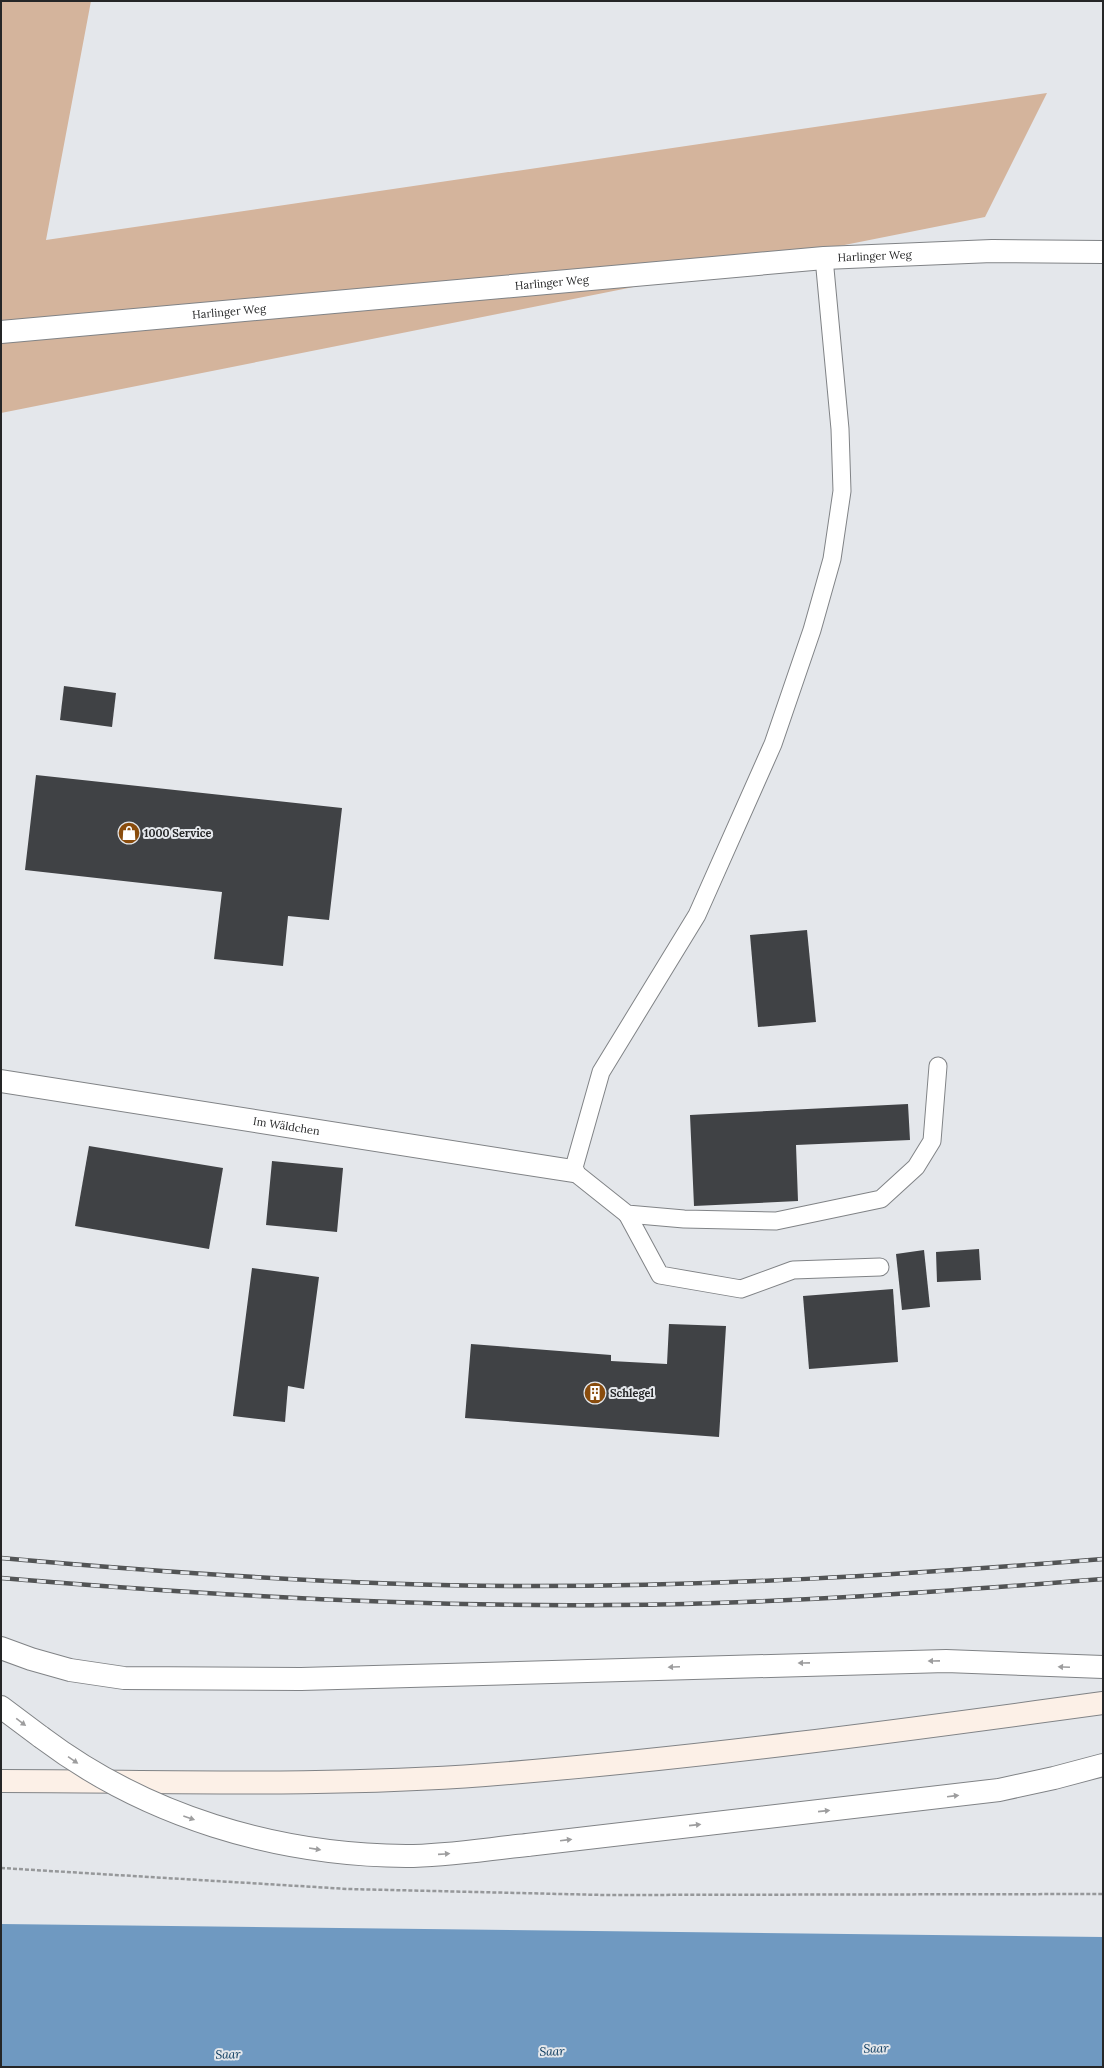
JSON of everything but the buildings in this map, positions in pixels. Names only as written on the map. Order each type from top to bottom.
[{"type":"main road","points":[[1,1781],[320,1782],[483,1775],[650,1759],[822,1740],[1103,1703]]},
{"type":"street","name":"Harlinger Weg","points":[[1,332],[824,258],[992,251],[1103,252]]},
{"type":"street","name":"Im Wäldchen","points":[[1,1080],[573,1171]]},
{"type":"street","points":[[1,1648],[31,1659],[70,1670],[124,1678],[301,1679],[733,1665],[946,1660],[1103,1667]]},
{"type":"street","points":[[1,1707],[89,1771],[144,1799],[221,1829],[265,1840],[325,1850],[407,1856],[447,1854],[999,1790],[1103,1765]]},
{"type":"lane","points":[[824,258],[840,429],[842,491],[832,560],[812,630],[773,744],[697,915],[601,1072],[573,1171],[627,1214],[660,1275],[741,1289],[793,1270],[880,1267]]},
{"type":"lane","points":[[627,1214],[684,1219],[776,1221],[882,1199],[916,1166],[932,1141],[938,1066]]},
{"type":"path","points":[[1,1868],[348,1889],[588,1895],[1103,1894]]},
{"type":"shaded area","points":[[1,1],[91,1],[46,240],[1047,93],[985,217],[1,413]]},
{"type":"water","name":"Saar","points":[[1,1924],[1103,1937],[1103,2067],[1,2067]]},
{"type":"railway","points":[[1,1558],[128,1569],[319,1581],[510,1586],[584,1586],[807,1579],[1103,1559]]},
{"type":"railway","points":[[1,1578],[153,1590],[306,1599],[534,1605],[672,1604],[795,1600],[918,1593],[1103,1579]]},
{"type":"place","name":"1000 Service","points":[[129,833]]},
{"type":"place","name":"Schlegel","points":[[595,1393]]}]
